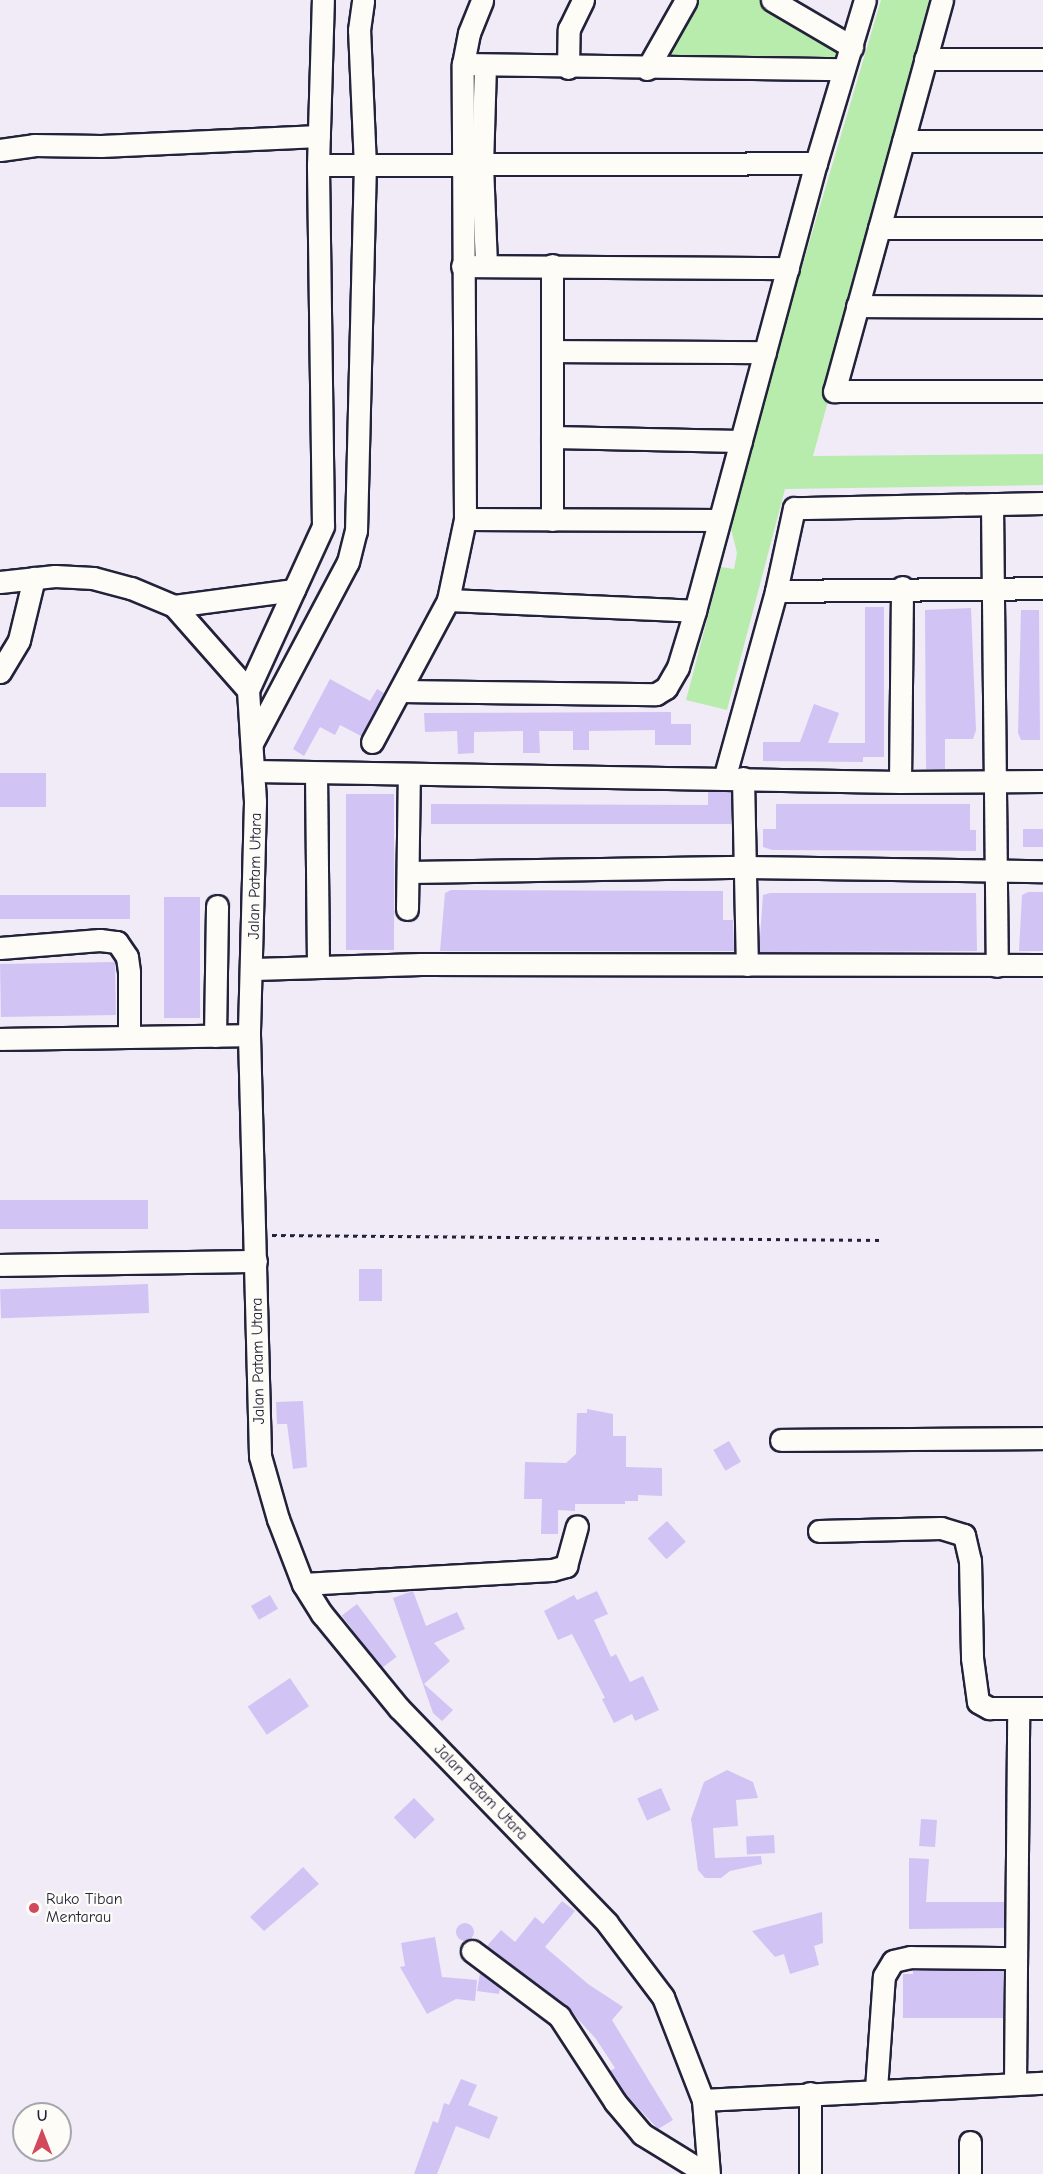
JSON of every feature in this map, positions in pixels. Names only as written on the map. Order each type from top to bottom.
[{"type":"street","points":[[0,582],[34,578],[93,578],[131,588],[174,606],[248,690],[324,526],[318,165],[323,0]]},
{"type":"street","points":[[250,746],[348,562],[356,531],[365,166],[359,30],[363,0]]},
{"type":"street","points":[[372,742],[448,600],[465,519],[461,165],[463,64],[468,33],[482,0]]},
{"type":"street","points":[[568,68],[569,29],[583,0]]},
{"type":"street","points":[[647,69],[686,0]]},
{"type":"street","points":[[772,0],[852,47]]},
{"type":"street","points":[[400,691],[656,694],[666,688],[678,667],[695,610],[717,520],[789,268],[816,163],[865,0]]},
{"type":"street","points":[[942,0],[834,391],[1043,391]]},
{"type":"street","points":[[925,59],[1043,59]]},
{"type":"street","points":[[463,64],[568,68],[843,69]]},
{"type":"street","points":[[485,65],[482,165],[486,266]]},
{"type":"street","points":[[0,150],[34,145],[101,146],[319,136]]},
{"type":"street","points":[[903,141],[1043,141]]},
{"type":"street","points":[[318,165],[816,163]]},
{"type":"street","points":[[879,228],[1043,228]]},
{"type":"street","points":[[552,265],[552,520]]},
{"type":"street","points":[[462,266],[789,268]]},
{"type":"street","points":[[857,306],[1043,307]]},
{"type":"street","points":[[552,351],[765,352]]},
{"type":"street","points":[[552,437],[741,441]]},
{"type":"street","points":[[747,965],[745,867],[733,778],[794,508],[1043,503]]},
{"type":"street","points":[[992,504],[997,966]]},
{"type":"street","points":[[465,519],[717,520]]},
{"type":"street","points":[[0,672],[19,640],[34,578]]},
{"type":"street","points":[[776,591],[902,587],[1043,588]]},
{"type":"street","points":[[900,783],[902,587]]},
{"type":"street","points":[[174,606],[294,590]]},
{"type":"street","points":[[448,600],[695,610]]},
{"type":"street","name":"Jalan Patam Utara","points":[[248,690],[250,746],[254,771],[254,969],[249,1035],[260,1456],[278,1519],[303,1584],[322,1614],[399,1708],[607,1923],[663,1997],[703,2100],[708,2174]]},
{"type":"street","points":[[254,771],[733,778],[900,783],[1043,782]]},
{"type":"street","points":[[316,773],[318,967]]},
{"type":"street","points":[[407,909],[409,774]]},
{"type":"street","points":[[409,872],[745,867],[1043,871]]},
{"type":"street","points":[[215,1036],[217,906]]},
{"type":"street","points":[[0,948],[100,940],[117,942],[127,957],[129,972],[129,1037]]},
{"type":"street","points":[[254,969],[747,965],[1043,966]]},
{"type":"street","points":[[0,1038],[249,1035]]},
{"type":"street","points":[[0,1265],[256,1261]]},
{"type":"street","points":[[781,1440],[1043,1438]]},
{"type":"street","points":[[303,1584],[552,1570],[566,1566],[577,1526]]},
{"type":"street","points":[[819,1531],[941,1528],[964,1535],[970,1560],[975,1694],[978,1702],[989,1708],[1043,1708]]},
{"type":"street","points":[[1015,2084],[1014,1958],[1018,1709]]},
{"type":"street","points":[[472,1951],[559,2016],[615,2102],[642,2134],[708,2174]]},
{"type":"street","points":[[876,2089],[884,1976],[893,1962],[911,1958],[1014,1958]]},
{"type":"street","points":[[703,2100],[876,2089],[1043,2084]]},
{"type":"street","points":[[810,2093],[810,2174]]},
{"type":"street","points":[[970,2142],[970,2174]]},
{"type":"path","points":[[253,1235],[883,1240]]},
{"type":"green space","points":[[686,0],[772,0],[852,47],[843,69],[647,69]]},
{"type":"green space","points":[[881,0],[938,0],[813,456],[1043,454],[1043,485],[785,489],[727,710],[686,700],[721,567],[734,569],[737,553],[728,517]]},
{"type":"building","points":[[865,607],[884,607],[884,757],[863,757],[863,762],[763,761],[763,742],[800,742],[814,704],[839,713],[828,743],[865,743]]},
{"type":"building","points":[[971,608],[976,730],[973,739],[945,739],[945,769],[926,769],[925,610]]},
{"type":"building","points":[[1021,610],[1039,610],[1040,740],[1021,740],[1018,733]]},
{"type":"building","points":[[330,679],[370,701],[377,689],[384,693],[361,736],[340,725],[335,735],[320,727],[304,756],[293,749]]},
{"type":"building","points":[[671,712],[671,724],[691,724],[691,745],[655,745],[655,730],[589,731],[589,750],[573,750],[573,731],[539,731],[540,753],[523,753],[523,731],[474,732],[474,753],[458,754],[457,731],[425,732],[424,713]]},
{"type":"building","points":[[0,773],[46,773],[46,807],[0,807]]},
{"type":"building","points":[[708,791],[731,792],[731,824],[431,824],[431,804],[708,805]]},
{"type":"building","points":[[346,794],[394,794],[394,950],[346,950]]},
{"type":"building","points":[[776,804],[970,804],[970,830],[976,830],[976,851],[772,850],[763,847],[763,829],[776,829]]},
{"type":"building","points":[[1023,829],[1043,829],[1043,847],[1023,847]]},
{"type":"building","points":[[451,890],[723,891],[723,920],[733,920],[734,951],[440,951],[445,893]]},
{"type":"building","points":[[1028,892],[1043,892],[1043,951],[1019,951],[1022,895]]},
{"type":"building","points":[[770,893],[976,893],[977,951],[759,952],[763,895]]},
{"type":"building","points":[[0,895],[130,895],[130,919],[0,919]]},
{"type":"building","points":[[164,897],[200,897],[200,1018],[164,1018]]},
{"type":"building","points":[[115,962],[116,1015],[1,1017],[0,964]]},
{"type":"building","points":[[0,1200],[148,1200],[148,1229],[0,1229]]},
{"type":"building","points":[[359,1269],[382,1269],[382,1301],[359,1301]]},
{"type":"building","points":[[148,1284],[149,1313],[1,1318],[0,1289]]},
{"type":"building","points":[[303,1401],[307,1467],[293,1469],[287,1424],[277,1424],[276,1402]]},
{"type":"building","points":[[587,1409],[613,1414],[613,1436],[626,1436],[626,1467],[662,1468],[662,1496],[638,1495],[638,1501],[625,1501],[625,1504],[575,1504],[575,1511],[558,1510],[558,1534],[541,1534],[542,1499],[524,1499],[525,1462],[566,1463],[576,1454],[577,1413],[587,1413]]},
{"type":"building","points":[[729,1441],[741,1462],[725,1471],[713,1450]]},
{"type":"building","points":[[667,1521],[686,1542],[666,1559],[648,1538]]},
{"type":"building","points":[[413,1591],[426,1626],[457,1612],[465,1629],[434,1643],[450,1661],[424,1684],[453,1710],[442,1721],[433,1713],[393,1598]]},
{"type":"building","points":[[597,1591],[608,1614],[594,1620],[611,1657],[616,1654],[630,1682],[643,1676],[659,1710],[635,1721],[632,1714],[614,1723],[602,1699],[605,1698],[572,1634],[558,1640],[544,1611],[574,1595],[577,1600]]},
{"type":"building","points":[[270,1595],[278,1609],[259,1620],[251,1606]]},
{"type":"building","points":[[357,1604],[397,1657],[382,1668],[342,1615]]},
{"type":"building","points":[[290,1678],[309,1706],[267,1735],[248,1707]]},
{"type":"building","points":[[727,1770],[753,1782],[758,1798],[736,1800],[738,1826],[713,1828],[715,1858],[761,1856],[762,1864],[730,1871],[721,1878],[705,1878],[698,1870],[691,1819],[704,1782]]},
{"type":"building","points":[[661,1788],[671,1810],[647,1821],[637,1799]]},
{"type":"building","points":[[414,1798],[435,1820],[415,1839],[394,1817]]},
{"type":"building","points":[[921,1819],[937,1820],[935,1847],[919,1846]]},
{"type":"building","points":[[774,1835],[775,1853],[747,1854],[746,1836]]},
{"type":"building","points":[[909,1858],[929,1859],[926,1902],[1004,1902],[1004,1928],[909,1929]]},
{"type":"building","points":[[303,1867],[319,1884],[264,1931],[250,1917]]},
{"type":"building","points":[[562,1901],[575,1911],[545,1947],[588,1984],[623,2007],[612,2020],[673,2120],[658,2129],[625,2094],[610,2071],[615,2068],[596,2039],[569,2009],[487,1946],[501,1930],[515,1942],[535,1917],[543,1924]]},
{"type":"building","points":[[822,1912],[823,1943],[814,1946],[819,1965],[790,1974],[784,1954],[775,1957],[752,1931]]},
{"type":"building","points":[[465,1923],[472,1925],[474,1932],[472,1939],[465,1941],[458,1939],[456,1932],[458,1925]]},
{"type":"building","points":[[435,1937],[442,1977],[477,1980],[475,2001],[456,1999],[427,2014],[400,1967],[405,1966],[401,1943]]},
{"type":"building","points":[[913,1970],[1003,1971],[1003,2018],[903,2018],[903,1974],[913,1974]]},
{"type":"building","points":[[480,1973],[500,1988],[499,1994],[477,1991]]},
{"type":"building","points":[[461,2079],[477,2085],[468,2105],[498,2117],[489,2139],[456,2126],[437,2174],[414,2174],[433,2121],[438,2123],[444,2103],[449,2105]]},
{"type":"place","name":"Ruko Tiban Mentarau","points":[[34,1908]]}]
